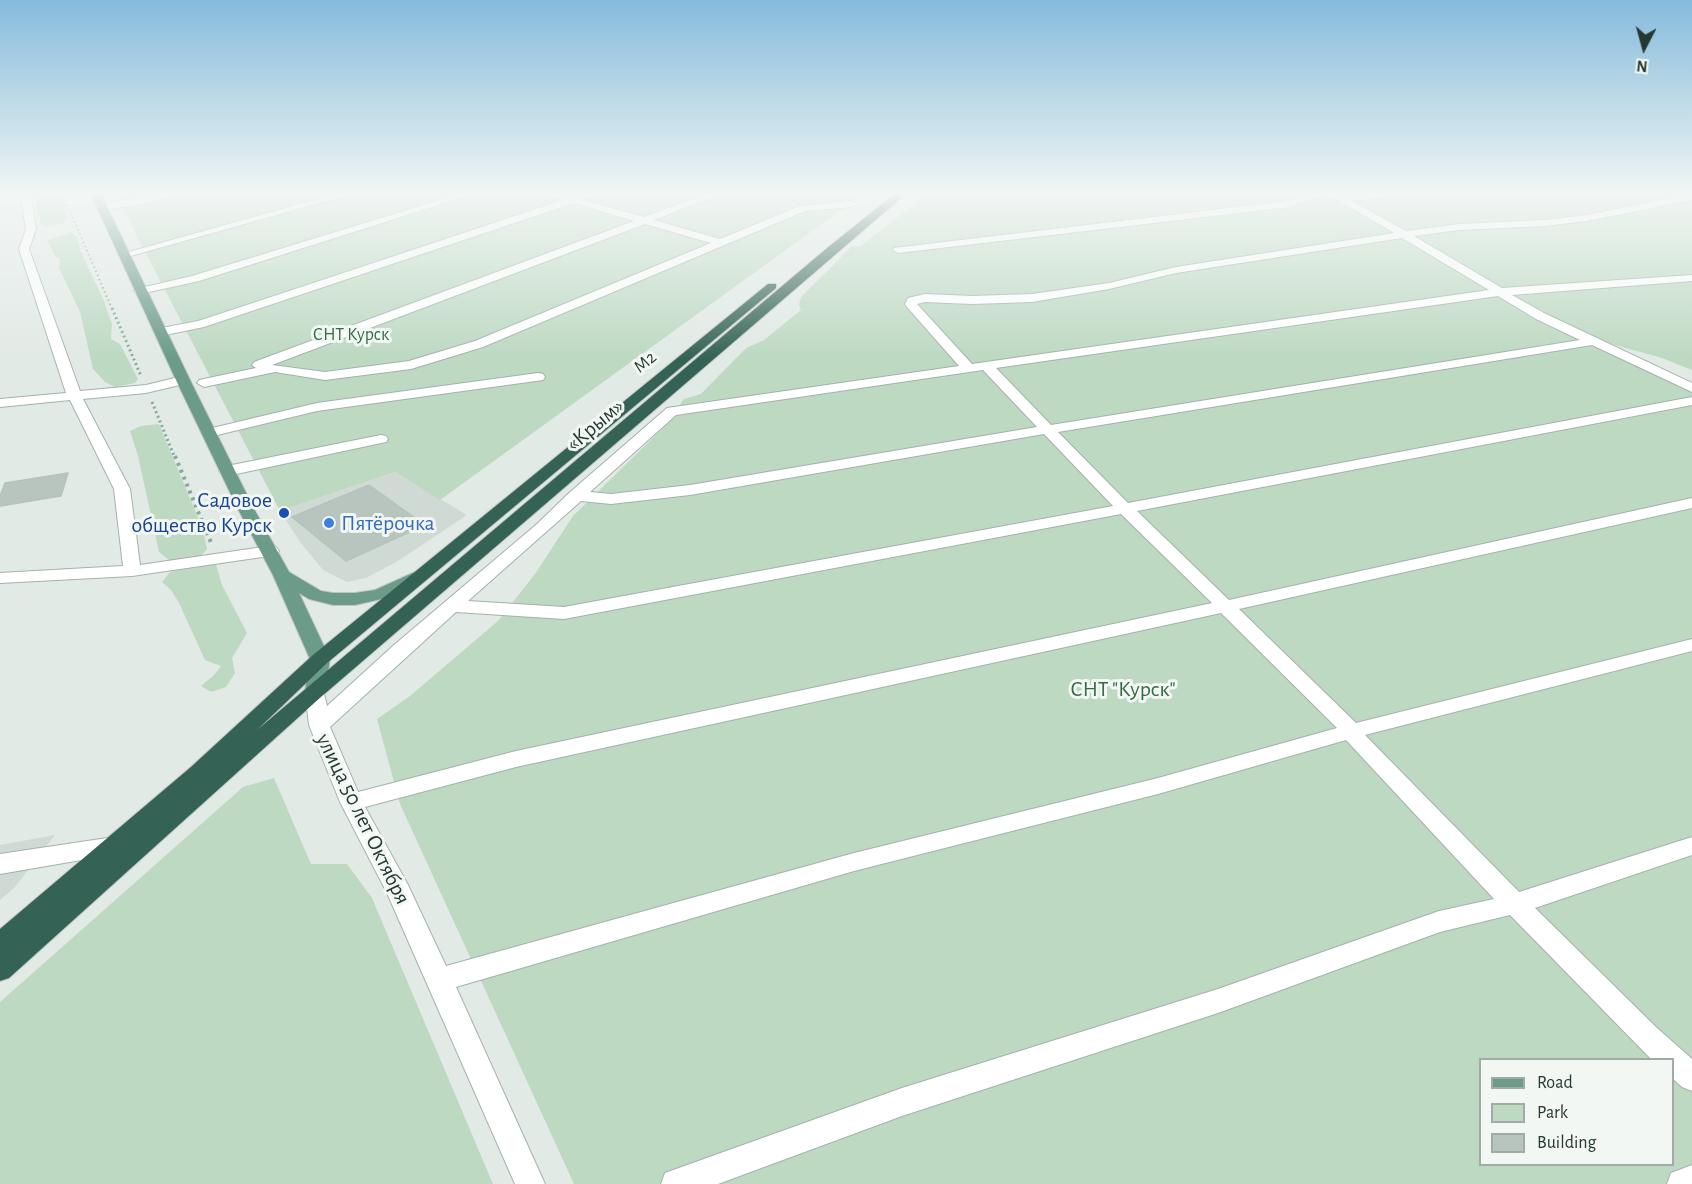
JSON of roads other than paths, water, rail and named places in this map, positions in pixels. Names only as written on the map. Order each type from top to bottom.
[{"type":"highway","name":"М2","points":[[0,944],[198,773],[320,659],[820,247]]},
{"type":"highway","name":"«Крым»","points":[[0,970],[315,692],[835,247]]},
{"type":"main road","points":[[119,247],[227,471],[282,575],[320,659]]},
{"type":"main road","points":[[282,575],[315,595],[333,599],[380,594],[403,585],[422,573]]},
{"type":"main road","name":"улица 50 лет Октября","points":[[315,692],[320,659]]},
{"type":"street","points":[[25,247],[75,395],[122,489],[132,571]]},
{"type":"street","points":[[123,255],[151,247]]},
{"type":"street","points":[[140,291],[170,286],[296,247]]},
{"type":"street","points":[[160,332],[200,324],[432,247]]},
{"type":"street","points":[[204,383],[280,357],[573,247]]},
{"type":"street","points":[[0,403],[204,383],[275,369],[325,376],[411,365],[479,344],[712,247]]},
{"type":"street","points":[[898,250],[921,247]]},
{"type":"street","points":[[969,369],[911,304],[912,300],[1032,298],[1109,286],[1176,270],[1323,247]]},
{"type":"street","points":[[1423,247],[1540,316],[1692,388]]},
{"type":"street","points":[[318,725],[401,649],[543,528],[575,496],[672,411],[1500,291],[1692,278]]},
{"type":"street","points":[[575,496],[611,499],[690,490],[1050,431],[1246,396],[1499,358],[1595,341]]},
{"type":"street","points":[[987,367],[1124,508],[1340,716],[1351,731],[1515,904],[1671,1058]]},
{"type":"street","points":[[209,434],[317,407],[538,377]]},
{"type":"street","points":[[453,606],[564,613],[1692,401]]},
{"type":"street","points":[[227,471],[381,439]]},
{"type":"street","points":[[351,802],[528,756],[1692,503]]},
{"type":"street","points":[[0,578],[132,571],[270,551]]},
{"type":"street","points":[[439,980],[854,862],[1158,786],[1351,731],[1692,645]]},
{"type":"street","name":"улица 50 лет Октября","points":[[315,692],[318,725],[351,802],[399,892],[530,1184]]},
{"type":"street","points":[[0,864],[114,846]]},
{"type":"street","points":[[676,1184],[902,1102],[1218,1001],[1439,922],[1515,904],[1692,846]]},
{"type":"street","points":[[1674,1061],[1692,1077]]},
{"type":"street","points":[[1682,1184],[1692,1180]]},
{"type":"place","name":"Садовое общество Курск","points":[[284,513]]},
{"type":"place","name":"Пятёрочка","points":[[329,523]]},
{"type":"park label","name":"СНТ Курск","points":[[351,335]]},
{"type":"park label","name":"СНТ \"Курск\"","points":[[1123,689]]}]
